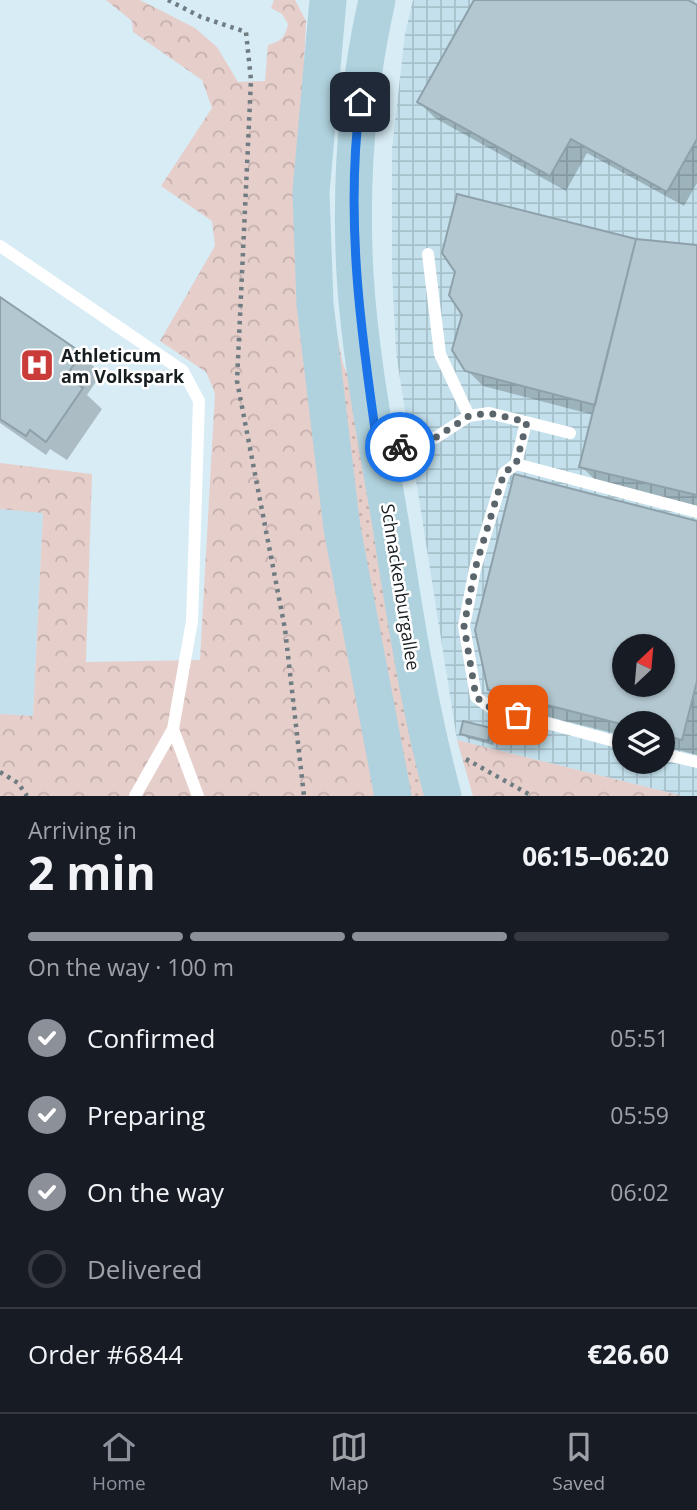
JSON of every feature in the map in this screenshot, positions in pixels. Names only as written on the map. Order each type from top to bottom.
[{"type":"main road","points":[[328,0],[311,192],[312,266],[324,395],[342,528],[393,796]]},
{"type":"main road","name":"Schnackenburgallee","points":[[377,0],[357,127],[354,195],[359,320],[378,450],[427,736],[443,796]]},
{"type":"lane","points":[[0,246],[183,371],[199,401],[192,621],[173,729],[135,796]]},
{"type":"lane","points":[[428,254],[440,354],[469,416]]},
{"type":"lane","points":[[378,450],[435,438],[469,416],[489,413],[570,433]]},
{"type":"lane","points":[[527,422],[516,464],[504,473],[475,569],[464,626],[476,697],[491,708],[612,741]]},
{"type":"lane","points":[[516,464],[697,512]]},
{"type":"lane","points":[[173,729],[198,796]]},
{"type":"lane","points":[[675,757],[697,762]]},
{"type":"path","points":[[168,0],[201,17],[246,32],[251,80],[237,381],[285,629],[304,796]]},
{"type":"path","points":[[456,755],[489,770],[532,796]]},
{"type":"path","points":[[0,772],[18,783],[27,796]]},
{"type":"shaded area","points":[[413,0],[697,0],[697,796],[683,796],[457,740],[396,353],[392,270],[392,148],[405,34]]},
{"type":"shaded area","points":[[0,509],[43,512],[33,716],[0,714]]},
{"type":"green space","points":[[106,0],[140,0],[195,28],[217,47],[238,82],[265,81],[268,45],[282,38],[288,24],[282,14],[271,8],[274,0],[295,0],[306,21],[296,243],[375,796],[0,796],[0,714],[33,716],[43,513],[0,509],[0,463],[92,474],[86,662],[200,660],[215,393],[206,372],[160,341],[215,246],[212,221],[161,186],[212,108],[202,80],[133,32],[132,21]]},
{"type":"green space","points":[[337,334],[343,364],[355,392],[426,788],[424,796],[407,796],[360,558]]},
{"type":"green space","points":[[457,740],[683,796],[473,796]]},
{"type":"building","points":[[474,0],[688,0],[697,5],[697,139],[667,192],[571,139],[550,176],[417,102]]},
{"type":"building","points":[[457,194],[636,239],[595,405],[465,371],[452,350],[462,315],[449,295],[455,272],[442,253]]},
{"type":"building","points":[[636,239],[697,245],[697,495],[579,467]]},
{"type":"building","name":"Athleticum am Volkspark","points":[[0,297],[82,353],[66,376],[83,388],[46,442],[30,430],[26,436],[0,419]]},
{"type":"building","points":[[514,474],[697,521],[697,681],[682,740],[675,738],[675,711],[612,711],[612,722],[488,690],[475,630]]},
{"type":"building","points":[[463,721],[491,728],[488,741],[460,734]]},
{"type":"way so far","points":[[400,447],[435,438],[469,416],[489,413],[527,422],[516,464],[507,468],[504,473],[475,569],[464,626],[476,697],[491,708],[518,715]]},
{"type":"place","name":"Athleticum am Volkspark","points":[[37,365]]},
{"type":"route","points":[[360,102],[354,195],[355,273],[359,320],[378,450],[400,447]]}]
